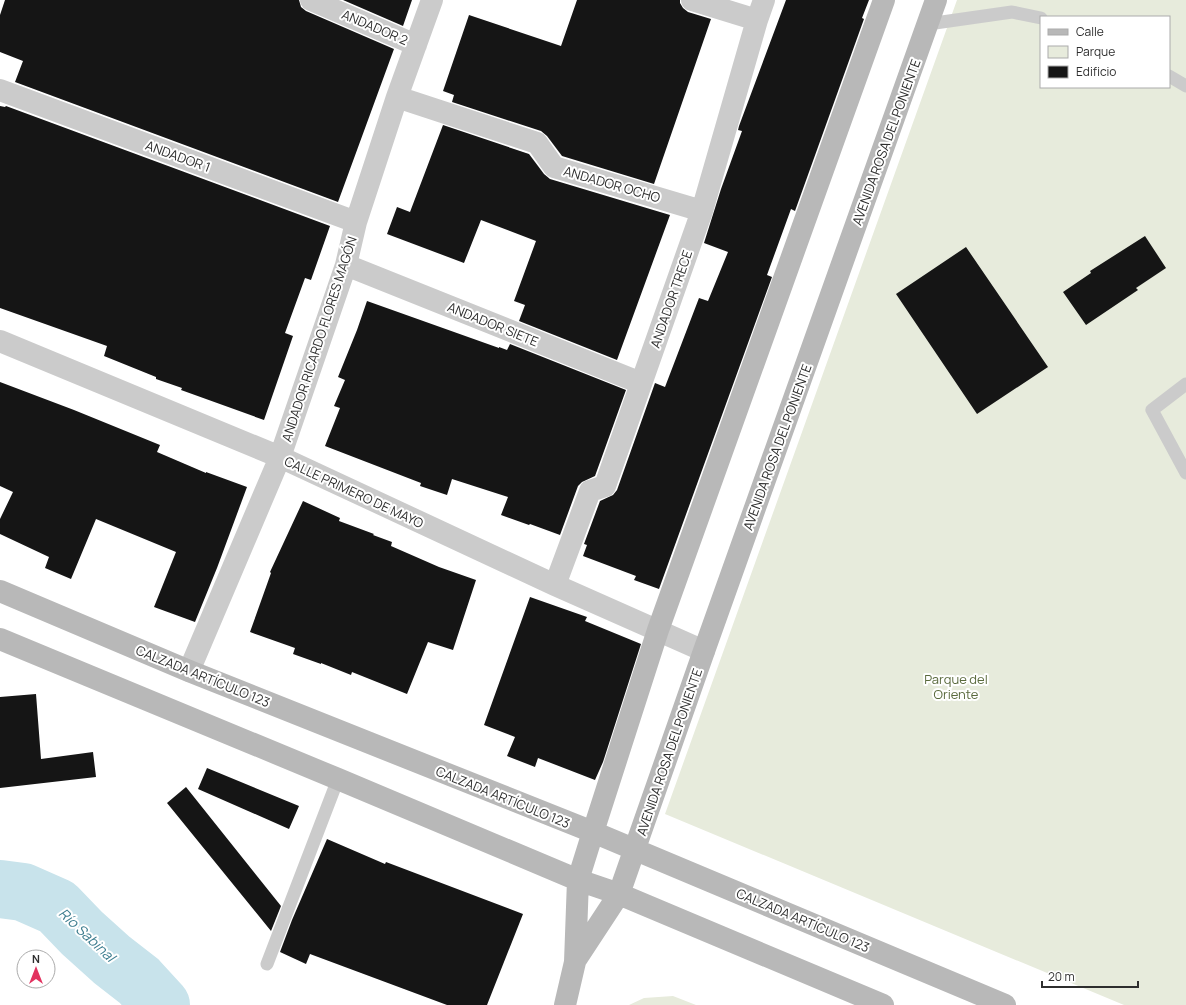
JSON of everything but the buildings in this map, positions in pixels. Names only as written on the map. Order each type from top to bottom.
[{"type":"street","name":"ANDADOR 2","points":[[311,0],[416,45]]},
{"type":"street","name":"ANDADOR RICARDO FLORES MAGÓN","points":[[189,672],[280,457],[346,264],[356,222],[397,97],[432,0]]},
{"type":"street","points":[[692,0],[757,20]]},
{"type":"street","name":"ANDADOR TRECE","points":[[555,585],[590,491],[605,486],[702,211],[764,0]]},
{"type":"street","points":[[565,1005],[575,962],[578,880],[593,832],[658,630],[884,0]]},
{"type":"street","name":"AVENIDA ROSA DEL PONIENTE","points":[[575,962],[619,894],[936,0]]},
{"type":"street","name":"ANDADOR 1","points":[[0,90],[356,222]]},
{"type":"street","name":"ANDADOR OCHO","points":[[397,97],[537,143],[554,167],[702,211]]},
{"type":"street","name":"ANDADOR SIETE","points":[[346,264],[641,383]]},
{"type":"street","name":"CALLE PRIMERO DE MAYO","points":[[0,341],[280,457],[555,585],[704,651]]},
{"type":"street","name":"CALZADA ARTÍCULO 123","points":[[0,592],[189,672],[593,832],[1005,1005]]},
{"type":"street","points":[[0,639],[578,880],[619,894],[883,1005]]},
{"type":"lane","points":[[928,24],[1012,12],[1040,18]]},
{"type":"lane","points":[[1170,77],[1186,86]]},
{"type":"lane","points":[[1186,384],[1152,410],[1186,473]]},
{"type":"lane","points":[[267,964],[338,779]]},
{"type":"green space","name":"Parque del Oriente","points":[[957,0],[1186,0],[1186,1005],[1124,1005],[665,814]]},
{"type":"green space","points":[[673,996],[696,1005],[629,1005],[644,998]]},
{"type":"waterway","name":"Río Sabinal","points":[[0,889],[23,892],[57,907],[82,933],[112,960],[139,981],[161,1005]]}]
